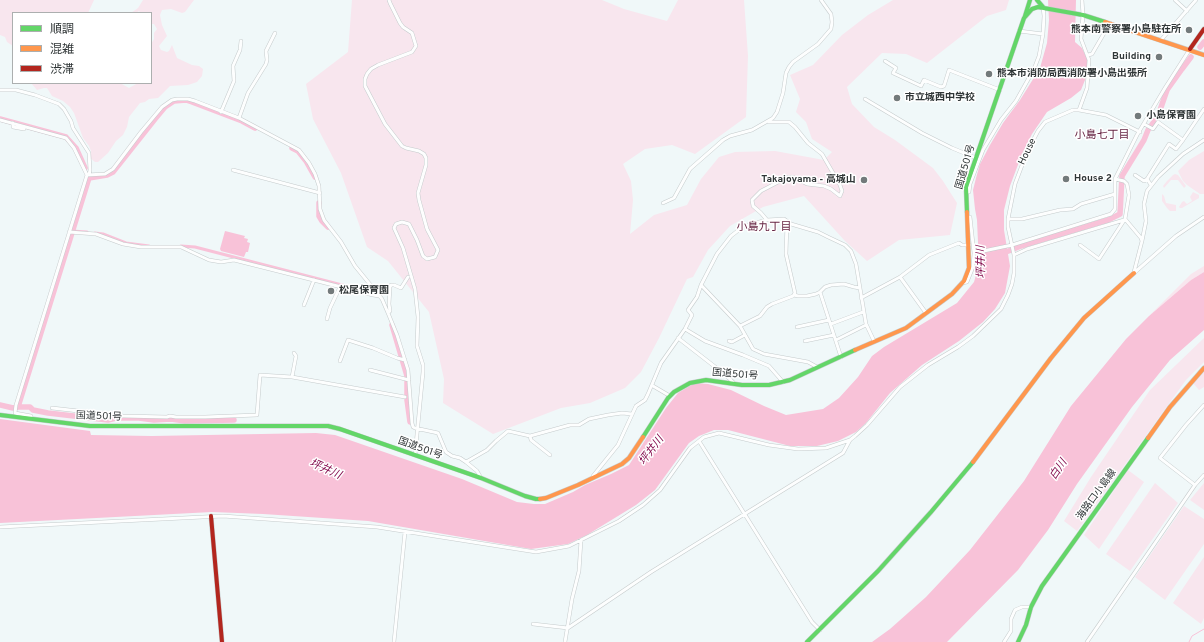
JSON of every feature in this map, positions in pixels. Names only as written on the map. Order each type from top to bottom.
[{"type":"main road","name":"国道501号","points":[[0,415],[90,426],[328,426],[481,478],[510,491],[536,498],[546,498],[557,494],[622,464],[629,458],[670,396],[680,388],[698,381],[706,380],[734,384],[760,385],[790,380],[819,368],[874,341],[906,328],[927,314],[952,294],[962,283],[969,268],[966,187],[1030,0]]},
{"type":"main road","points":[[1037,0],[1040,5],[1044,7]]},
{"type":"main road","points":[[1024,18],[1036,7],[1044,7],[1110,23],[1204,55]]},
{"type":"main road","points":[[1190,49],[1204,29]]},
{"type":"main road","points":[[807,642],[878,572],[931,512],[973,462],[1051,358],[1084,318],[1134,273]]},
{"type":"main road","name":"海路口小島線","points":[[1018,642],[1026,625],[1031,606],[1042,586],[1170,407],[1204,368]]},
{"type":"main road","points":[[211,516],[222,642]]},
{"type":"street","points":[[390,0],[390,4],[400,23],[412,33],[416,46],[412,52],[372,68],[365,79],[365,86],[385,124],[402,146],[419,151],[424,154],[426,158],[426,164],[418,193],[427,229],[438,250],[435,257],[427,259],[423,256],[409,224],[402,222],[396,224],[394,228],[404,248],[415,289],[418,318],[417,346],[423,365],[415,455]]},
{"type":"street","points":[[769,122],[777,112],[785,76],[789,67],[793,62],[818,44],[831,29],[832,18],[821,0]]},
{"type":"street","points":[[1082,0],[1082,42],[1089,60],[1087,88],[1079,110],[1106,115],[1140,132]]},
{"type":"street","points":[[1175,0],[1187,11]]},
{"type":"street","points":[[1161,40],[1196,0]]},
{"type":"street","points":[[962,283],[967,282],[970,277],[975,253],[971,224],[967,214],[969,210],[970,184],[980,156],[1001,120],[1029,81],[1039,56],[1043,34],[1044,7]]},
{"type":"street","points":[[1088,55],[1092,54],[1110,23]]},
{"type":"street","points":[[1019,31],[1043,34]]},
{"type":"street","points":[[239,118],[248,93],[262,68],[266,64],[266,51],[276,33]]},
{"type":"street","points":[[221,112],[234,80],[233,66],[240,50],[241,40]]},
{"type":"street","points":[[975,253],[1011,246],[1111,214],[1115,209],[1115,179],[1144,124],[1190,49]]},
{"type":"street","points":[[884,61],[896,68],[892,73],[921,86],[924,80],[941,87],[944,86],[949,70],[1000,90]]},
{"type":"street","points":[[0,90],[16,90],[59,104],[71,120],[73,128],[89,153],[90,170],[14,410],[15,413],[31,416],[32,419]]},
{"type":"street","points":[[88,175],[105,174],[114,169],[146,127],[162,108],[172,100],[188,99],[239,118],[299,150],[315,174],[319,186],[320,209],[324,220],[342,242],[355,266],[379,296],[388,313],[397,335],[408,380],[413,426],[418,429],[438,433],[446,452],[466,462],[477,471],[481,478]]},
{"type":"street","points":[[865,99],[952,148],[976,158]]},
{"type":"street","name":"House","points":[[1008,219],[1018,173],[1038,131],[1045,122],[1051,118],[1073,110],[1079,110]]},
{"type":"street","points":[[1147,179],[1169,144],[1176,149],[1204,110]]},
{"type":"street","points":[[0,120],[66,138],[74,148],[88,175]]},
{"type":"street","points":[[664,202],[674,198],[690,169],[723,140],[730,136],[752,130],[769,122],[789,122],[808,143],[822,154],[842,191],[840,196],[824,186],[807,184],[792,177],[788,177],[761,191],[752,200],[753,206],[767,220]]},
{"type":"street","points":[[1144,124],[1153,129],[1158,122],[1183,140]]},
{"type":"street","points":[[13,123],[13,127],[24,129]]},
{"type":"street","points":[[1134,273],[1146,221],[1144,198],[1147,191],[1151,185],[1183,154],[1204,140]]},
{"type":"street","points":[[233,170],[319,193]]},
{"type":"street","points":[[1135,175],[1144,181],[1147,179]]},
{"type":"street","points":[[1080,245],[1098,259],[1125,219],[1129,196],[1127,184],[1124,181],[1115,179]]},
{"type":"street","points":[[1147,179],[1151,185]]},
{"type":"street","points":[[0,527],[223,516],[348,524],[536,552],[569,546],[619,520],[655,495],[690,448],[704,437],[719,433],[770,445],[798,449],[826,448],[850,440],[868,425],[900,387],[928,365],[973,336],[1001,309],[1012,284],[1014,273],[1014,255],[1011,246],[1008,219],[1022,219],[1060,210],[1073,209],[1080,204],[1115,194]]},
{"type":"street","points":[[1134,273],[1176,236],[1204,217]]},
{"type":"street","points":[[592,478],[618,445],[636,406],[645,400],[653,386],[661,363],[685,329],[692,315],[688,310],[697,297],[700,285],[717,254],[731,236],[744,226],[767,220],[780,219],[818,232],[848,248],[854,256],[866,325],[874,341]]},
{"type":"street","points":[[1125,219],[1142,241]]},
{"type":"street","points":[[1014,255],[1027,249],[1125,219]]},
{"type":"street","points":[[787,222],[786,254],[794,295]]},
{"type":"street","points":[[71,232],[96,234],[123,244],[141,247],[181,248],[209,260],[221,262],[234,260],[379,296]]},
{"type":"street","points":[[1025,241],[1027,249]]},
{"type":"street","points":[[861,298],[900,278],[934,253],[960,243],[962,246],[969,245]]},
{"type":"street","points":[[388,313],[390,312],[389,304],[391,285],[401,288],[408,277]]},
{"type":"street","points":[[900,278],[927,314]]},
{"type":"street","points":[[304,305],[314,280]]},
{"type":"street","points":[[740,326],[760,316],[766,307],[794,295],[807,296],[820,292],[830,285],[844,284],[860,288]]},
{"type":"street","points":[[700,285],[740,326],[753,349],[781,358],[808,362],[819,368]]},
{"type":"street","points":[[327,320],[330,308],[340,287]]},
{"type":"street","points":[[820,292],[841,357]]},
{"type":"street","points":[[798,327],[830,322],[863,312]]},
{"type":"street","points":[[836,340],[866,325]]},
{"type":"street","points":[[685,329],[705,341],[769,366],[783,382]]},
{"type":"street","points":[[729,341],[732,342],[745,335]]},
{"type":"street","points":[[805,341],[834,335]]},
{"type":"street","points":[[678,338],[723,373],[734,384]]},
{"type":"street","points":[[340,361],[348,340],[403,360]]},
{"type":"street","points":[[292,377],[296,356],[294,353]]},
{"type":"street","points":[[370,370],[408,380]]},
{"type":"street","points":[[52,408],[123,416],[205,417],[257,415],[260,375],[292,377],[405,397]]},
{"type":"street","points":[[653,386],[670,396]]},
{"type":"street","points":[[1195,485],[1160,458],[1204,405]]},
{"type":"street","points":[[466,462],[487,450],[508,431],[530,436],[532,434],[570,425],[579,425],[589,419],[622,413],[632,414]]},
{"type":"street","points":[[530,436],[531,440],[550,455]]},
{"type":"street","points":[[533,624],[568,628],[651,572],[843,454],[850,440]]},
{"type":"street","points":[[699,441],[812,622],[820,630]]},
{"type":"street","points":[[1087,642],[1195,485],[1204,475]]},
{"type":"street","points":[[394,642],[405,532]]},
{"type":"street","points":[[565,642],[572,599],[579,571],[581,540]]},
{"type":"street","points":[[1004,642],[1011,631],[1011,619],[1016,610],[1022,607],[1031,606]]},
{"type":"shaded area","points":[[0,0],[94,0],[88,12],[12,12],[12,45],[7,42],[5,37],[0,35]]},
{"type":"shaded area","points":[[143,0],[194,0],[185,12],[182,13],[171,9],[162,10],[160,15],[162,25],[167,36],[159,46],[161,50],[167,52],[172,45],[177,58],[192,65],[199,66],[203,69],[202,76],[197,82],[188,85],[170,86],[158,98],[149,99],[140,103],[129,117],[127,127],[123,135],[116,141],[108,153],[98,162],[95,162],[90,158],[91,151],[83,138],[74,113],[70,107],[63,101],[52,96],[47,88],[37,90],[32,84],[122,84],[129,88],[136,84],[152,84],[152,42],[154,39],[154,33],[157,29],[154,24],[152,24],[152,12],[132,12],[138,8]]},
{"type":"shaded area","points":[[352,0],[602,0],[624,9],[667,21],[678,0],[744,0],[748,56],[746,117],[695,154],[672,145],[645,149],[623,164],[631,181],[633,200],[630,234],[654,215],[687,205],[701,179],[719,157],[735,152],[775,151],[824,160],[832,152],[812,139],[806,122],[796,112],[800,99],[790,75],[813,65],[842,35],[868,15],[893,0],[1009,0],[1006,10],[987,16],[927,63],[906,54],[882,53],[847,87],[852,104],[874,127],[895,140],[933,168],[943,181],[957,203],[950,235],[899,240],[867,261],[845,241],[804,196],[763,207],[730,226],[708,250],[693,277],[687,279],[641,372],[625,388],[590,403],[561,408],[493,434],[443,403],[444,379],[429,312],[388,261],[367,247],[341,173],[313,119],[306,84],[348,52]]},
{"type":"shaded area","points":[[1204,151],[1204,194],[1200,194],[1183,181],[1178,171],[1189,160]]},
{"type":"shaded area","points":[[1175,174],[1178,175],[1186,186],[1184,188],[1178,180],[1171,180],[1164,188],[1163,186]]},
{"type":"shaded area","points":[[1193,192],[1199,195],[1199,198],[1180,208],[1179,207],[1182,202],[1184,201],[1187,204],[1192,201],[1190,197]]},
{"type":"shaded area","points":[[1162,194],[1166,203],[1176,205],[1176,211],[1170,211],[1167,208],[1162,201]]},
{"type":"shaded area","points":[[1204,266],[1204,272],[1191,280],[1149,316],[1191,274]]},
{"type":"shaded area","points":[[1204,338],[1204,362],[1186,380],[1077,531],[1064,521],[1091,477],[1150,390]]},
{"type":"shaded area","points":[[1204,372],[1204,387],[1199,390],[1193,383]]},
{"type":"shaded area","points":[[1128,470],[1144,482],[1099,549],[1084,535]]},
{"type":"shaded area","points":[[1155,483],[1178,503],[1130,571],[1106,554]]},
{"type":"shaded area","points":[[1204,483],[1204,510],[1190,500]]},
{"type":"shaded area","points":[[1184,506],[1204,519],[1204,544],[1165,600],[1135,577]]},
{"type":"shaded area","points":[[1204,557],[1204,618],[1201,624],[1173,603]]},
{"type":"water","name":"坪井川","points":[[1048,0],[1076,0],[1075,42],[1082,48],[1087,58],[1087,75],[1081,90],[1071,98],[1047,112],[1032,134],[1022,154],[1010,186],[1004,210],[1004,230],[1010,266],[1005,293],[995,309],[983,322],[959,341],[922,365],[890,393],[866,423],[856,432],[838,441],[817,446],[790,446],[728,430],[714,430],[699,436],[689,443],[655,490],[636,505],[587,535],[568,544],[531,549],[368,521],[263,514],[212,512],[0,523],[0,419],[90,431],[91,435],[152,436],[316,433],[335,435],[462,479],[517,502],[545,504],[629,465],[666,408],[678,393],[695,383],[708,384],[731,390],[786,415],[823,409],[839,398],[858,377],[872,356],[884,347],[957,303],[974,282],[979,265],[977,220],[973,190],[976,178],[980,164],[990,145],[1040,68],[1047,43],[1049,20]]},
{"type":"water","points":[[225,231],[245,236],[244,238],[248,239],[247,242],[250,243],[248,252],[246,252],[244,257],[221,251],[220,249]]},
{"type":"water","name":"白川","points":[[1204,272],[1204,330],[1170,360],[1132,407],[1077,484],[1048,530],[1018,570],[947,642],[872,642],[890,629],[926,597],[970,550],[1024,481],[1071,406],[1126,339],[1149,316],[1191,280]]},
{"type":"waterway","points":[[1200,47],[1204,42]]},
{"type":"waterway","points":[[1001,254],[1021,246],[1108,220],[1120,214],[1122,176],[1144,140],[1148,130],[1158,116],[1167,90],[1191,57]]},
{"type":"waterway","points":[[18,407],[89,178],[107,175],[113,172],[165,107],[174,101],[186,100],[242,121],[255,128]]},
{"type":"waterway","points":[[0,119],[66,137],[76,148],[85,168]]},
{"type":"waterway","points":[[292,148],[298,151],[306,161],[315,177]]},
{"type":"waterway","points":[[319,203],[319,216],[328,227]]},
{"type":"waterway","points":[[72,231],[87,232]]},
{"type":"waterway","points":[[95,233],[103,234],[126,243],[149,246]]},
{"type":"waterway","points":[[181,246],[195,247],[373,293]]},
{"type":"waterway","points":[[392,325],[407,376],[407,396]]},
{"type":"waterway","points":[[407,400],[410,422]]},
{"type":"waterway","points":[[0,405],[13,408],[30,407],[33,410],[48,413],[108,420],[116,418],[139,418],[154,420],[171,419],[185,421],[234,420]]},
{"type":"waterway","points":[[1189,642],[1192,636],[1204,629]]},
{"type":"traffic: fast","points":[[1025,16],[1030,0]]},
{"type":"traffic: fast","points":[[1037,0],[1043,7]]},
{"type":"traffic: fast","points":[[967,212],[966,187],[1024,18],[1032,9],[1038,7],[1083,15],[1105,22]]},
{"type":"traffic: fast","points":[[643,437],[668,398],[674,392],[690,383],[706,380],[742,385],[769,385],[790,380],[855,350]]},
{"type":"traffic: fast","points":[[0,415],[90,426],[328,426],[481,478],[525,496],[540,499]]},
{"type":"traffic: fast","points":[[1018,642],[1026,625],[1031,607],[1042,586],[1148,438]]},
{"type":"traffic: fast","points":[[807,642],[878,571],[973,462]]},
{"type":"traffic: slow","points":[[1105,22],[1204,55]]},
{"type":"traffic: slow","points":[[855,350],[906,328],[952,294],[964,281],[969,268],[967,212]]},
{"type":"traffic: slow","points":[[973,462],[1051,358],[1084,318],[1134,273]]},
{"type":"traffic: slow","points":[[1148,438],[1170,407],[1204,368]]},
{"type":"traffic: slow","points":[[540,499],[578,485],[622,464],[629,458],[643,437]]},
{"type":"traffic: jam","points":[[1190,49],[1204,29]]},
{"type":"traffic: jam","points":[[211,516],[222,642]]},
{"type":"place","name":"熊本南警察署小島駐在所","points":[[1189,30]]},
{"type":"place","name":"Building","points":[[1159,57]]},
{"type":"place","name":"熊本市消防局西消防署小島出張所","points":[[989,74]]},
{"type":"place","name":"市立城西中学校","points":[[897,98]]},
{"type":"place","name":"小島保育園","points":[[1138,116]]},
{"type":"place","name":"House 2","points":[[1066,179]]},
{"type":"place","name":"Takajoyama - 高城山","points":[[864,180]]},
{"type":"place","name":"松尾保育園","points":[[331,291]]},
{"type":"district","name":"小島七丁目","points":[[1102,136]]},
{"type":"district","name":"小島九丁目","points":[[764,228]]}]
